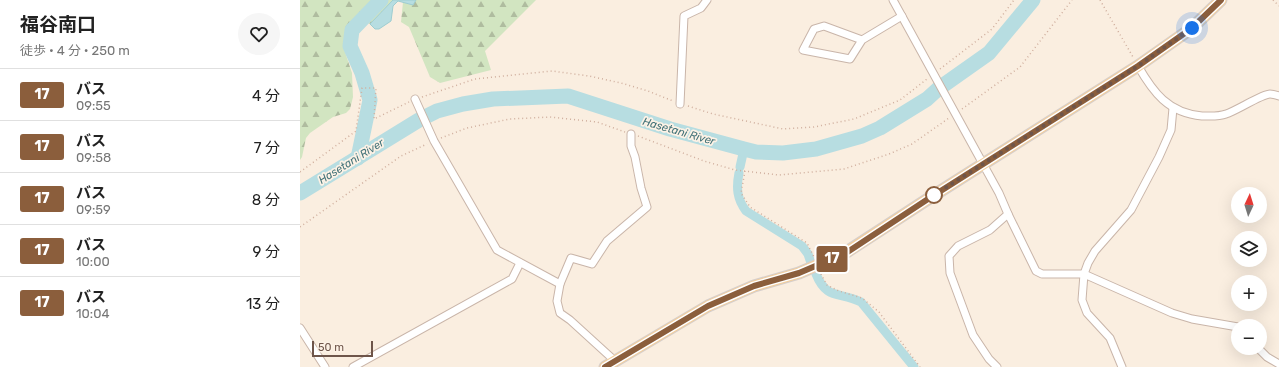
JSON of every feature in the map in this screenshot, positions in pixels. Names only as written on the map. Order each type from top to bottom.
[{"type":"main road","points":[[605,367],[708,306],[754,286],[799,273],[846,253],[1138,66],[1192,28],[1221,0]]},
{"type":"street","points":[[680,104],[684,16],[701,8],[707,0]]},
{"type":"street","points":[[893,0],[999,192],[1036,271],[1042,274],[1084,274],[1172,313],[1192,319],[1231,327]]},
{"type":"street","points":[[862,40],[824,26],[814,29],[803,50],[850,59],[862,40],[902,16]]},
{"type":"street","points":[[1138,66],[1150,86],[1166,103],[1173,108],[1194,115],[1213,116],[1225,114],[1269,94],[1279,96]]},
{"type":"street","points":[[415,100],[434,141],[497,250],[544,274],[560,284]]},
{"type":"street","points":[[1122,367],[1110,338],[1087,313],[1082,300],[1084,274],[1095,251],[1131,210],[1172,130],[1173,108]]},
{"type":"street","points":[[615,361],[570,320],[560,313],[557,301],[560,284],[571,258],[592,264],[607,241],[646,207],[635,157],[631,146],[631,134]]},
{"type":"street","points":[[996,367],[973,335],[950,273],[949,256],[958,246],[990,230],[1008,214]]},
{"type":"street","points":[[353,367],[512,279],[520,263]]},
{"type":"street","points":[[300,328],[325,367]]},
{"type":"street","points":[[1265,355],[1279,364]]},
{"type":"path","points":[[934,75],[992,29],[1014,0]]},
{"type":"path","points":[[300,227],[401,156],[466,128],[510,119],[550,117],[597,122],[710,163],[735,170],[779,174],[844,169],[889,154],[912,144],[1020,67],[1072,0]]},
{"type":"path","points":[[1100,0],[1138,66]]},
{"type":"path","points":[[1273,0],[1279,6]]},
{"type":"path","points":[[300,172],[356,131],[362,88],[376,88],[374,119],[415,100]]},
{"type":"green space","points":[[300,0],[393,0],[370,24],[360,19],[350,25],[344,43],[344,49],[352,73],[353,97],[350,109],[346,113],[333,117],[310,133],[306,138],[300,160]]},
{"type":"green space","points":[[416,0],[536,0],[485,51],[491,70],[440,83],[430,77],[409,27],[401,22],[403,2],[413,5]]},
{"type":"water","points":[[393,0],[416,0],[413,5],[398,1],[393,6],[391,21],[379,29],[375,29],[370,24]]},
{"type":"waterway","points":[[358,158],[370,100],[362,73],[350,46],[352,30],[381,0]]},
{"type":"waterway","name":"Hasetani River","points":[[300,193],[419,120],[437,111],[463,104],[493,99],[568,96],[670,129],[756,152],[783,153],[816,149],[862,136],[880,128],[927,99],[938,89],[989,53],[1033,0]]},
{"type":"waterway","points":[[740,167],[744,149]]},
{"type":"waterway","points":[[739,173],[738,193],[746,211],[802,246],[808,254],[811,263]]},
{"type":"waterway","points":[[816,274],[820,283],[830,292],[861,302],[914,367]]},
{"type":"bus line","name":"17","points":[[605,367],[708,306],[754,286],[799,273],[846,253],[928,199],[1138,66],[1192,28],[1221,0]]},
{"type":"route","points":[[934,195],[1138,66],[1192,28]]}]
